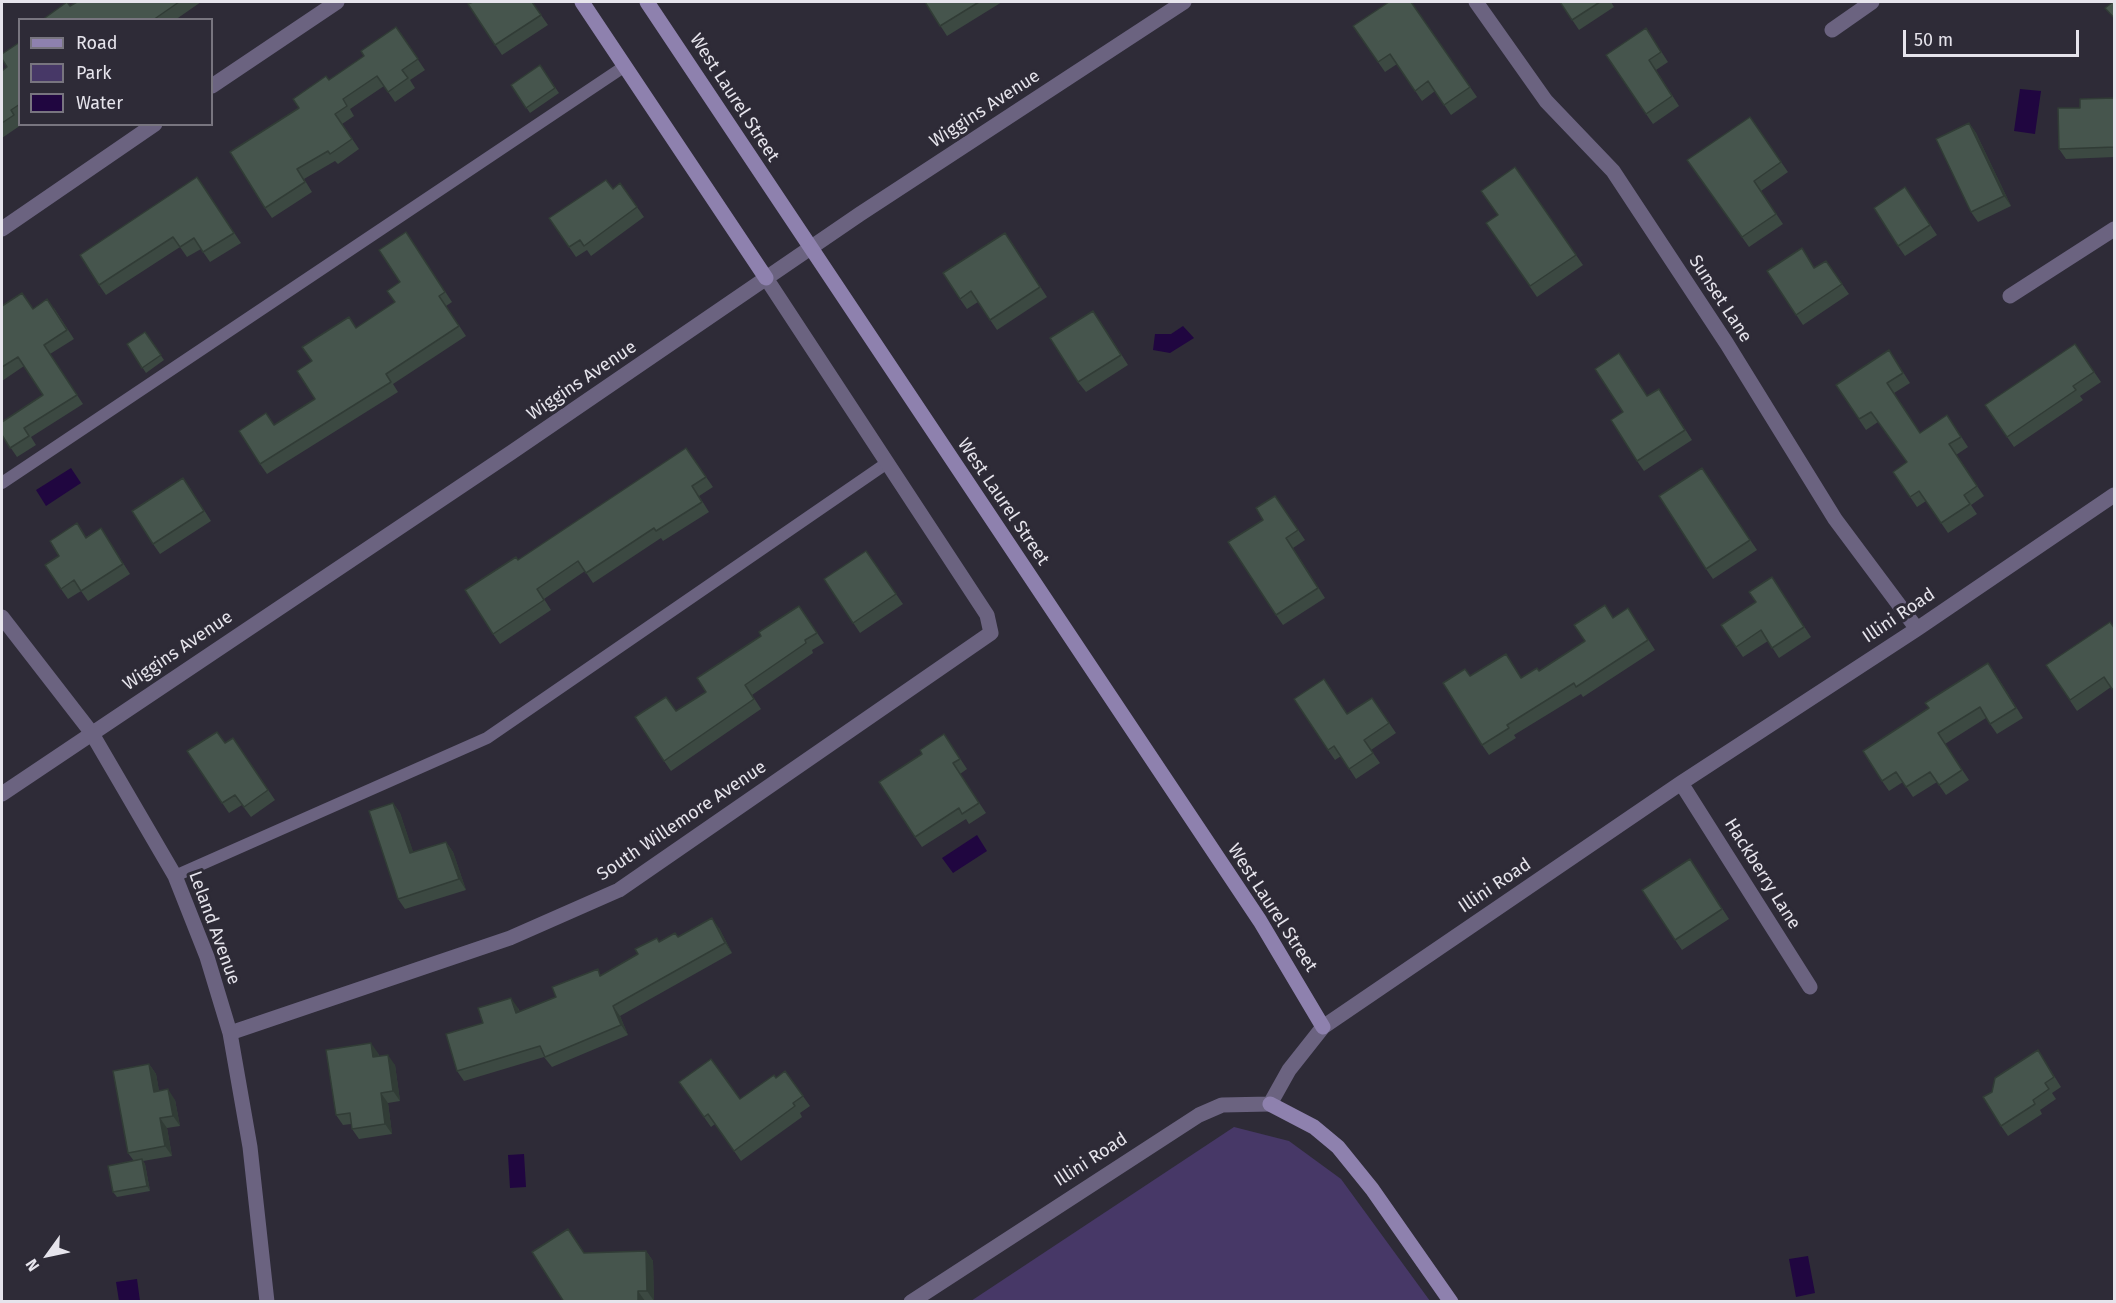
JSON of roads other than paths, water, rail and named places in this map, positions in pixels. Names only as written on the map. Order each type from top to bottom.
[{"type":"street","points":[[213,85],[336,2]]},
{"type":"street","points":[[582,2],[887,462]]},
{"type":"street","name":"West Laurel Street","points":[[647,2],[1260,921],[1323,1027]]},
{"type":"street","name":"Wiggins Avenue","points":[[2,794],[766,278],[1184,2]]},
{"type":"street","name":"Sunset Lane","points":[[1476,2],[1546,101],[1613,171],[1727,344],[1835,519],[1917,628]]},
{"type":"street","points":[[1832,30],[1872,2]]},
{"type":"street","points":[[2,229],[152,126]]},
{"type":"street","points":[[2010,296],[2115,229]]},
{"type":"street","name":"South Willemore Avenue","points":[[230,1033],[510,938],[619,890],[991,633],[987,615],[887,462]]},
{"type":"street","name":"Illini Road","points":[[911,1302],[1199,1114],[1222,1105],[1270,1104],[1289,1070],[1323,1027],[1681,783],[2115,495]]},
{"type":"street","name":"Leland Avenue","points":[[2,617],[91,732],[175,876],[207,957],[230,1033],[250,1147],[267,1302]]},
{"type":"street","name":"Hackberry Lane","points":[[1681,783],[1810,987]]},
{"type":"street","points":[[1270,1104],[1314,1127],[1338,1148],[1372,1189],[1451,1302]]},
{"type":"lane","points":[[2,483],[625,66]]},
{"type":"lane","points":[[175,876],[487,738],[887,462]]},
{"type":"water","points":[[2020,89],[2041,91],[2035,134],[2014,131]]},
{"type":"water","points":[[1183,326],[1194,338],[1170,353],[1153,350],[1155,334],[1171,334]]},
{"type":"water","points":[[71,468],[81,483],[46,506],[36,490]]},
{"type":"water","points":[[977,835],[987,851],[953,873],[942,858]]},
{"type":"water","points":[[524,1154],[526,1187],[510,1188],[508,1155]]},
{"type":"water","points":[[1808,1256],[1815,1293],[1796,1297],[1789,1259]]},
{"type":"water","points":[[137,1279],[140,1301],[119,1301],[116,1282]]}]
